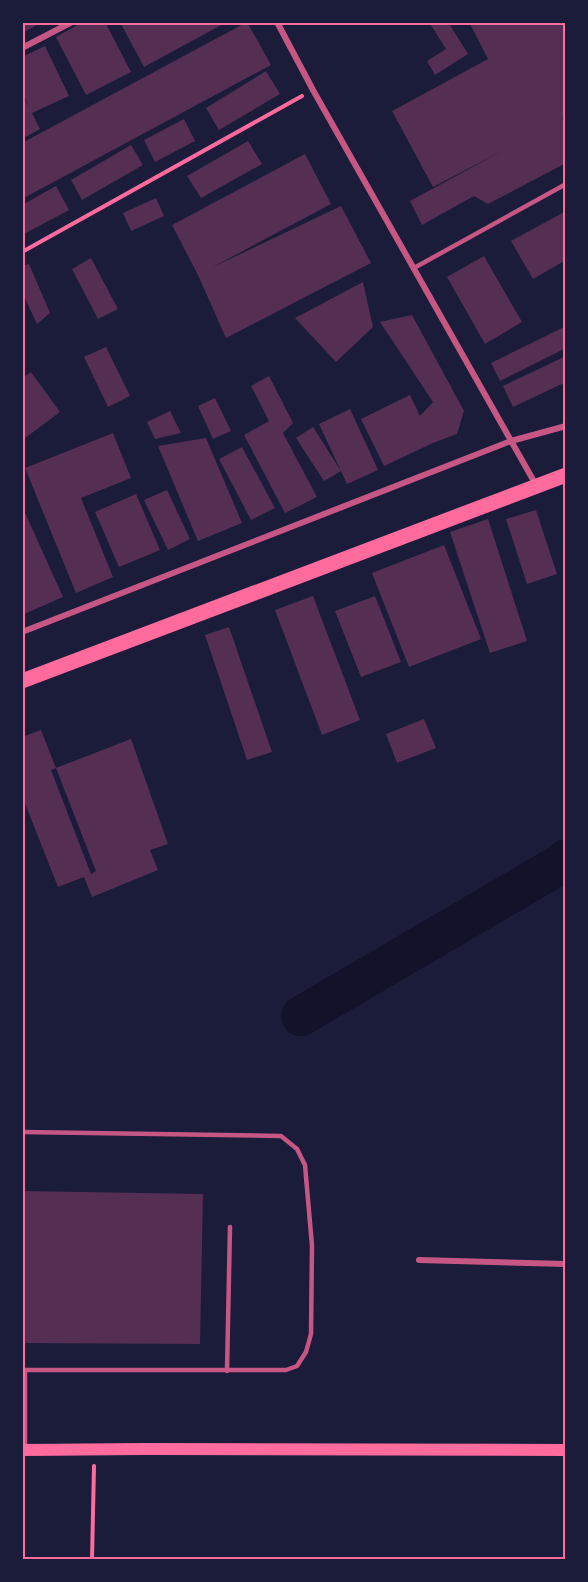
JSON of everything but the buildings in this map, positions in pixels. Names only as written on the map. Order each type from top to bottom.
[{"type":"main road","points":[[22,681],[566,474]]},
{"type":"main road","points":[[24,1450],[566,1450]]},
{"type":"street","points":[[22,48],[72,22]]},
{"type":"street","points":[[278,22],[312,90],[536,485]]},
{"type":"street","points":[[22,632],[512,441],[566,426]]},
{"type":"street","points":[[419,1260],[566,1264]]},
{"type":"lane","points":[[414,268],[566,184]]},
{"type":"lane","points":[[22,1132],[281,1137],[297,1149],[305,1165],[312,1246],[311,1334],[306,1352],[297,1366],[286,1371],[24,1370],[24,1450]]},
{"type":"lane","points":[[227,1371],[230,1227]]},
{"type":"path","points":[[22,252],[312,90]]},
{"type":"path","points":[[92,1560],[95,1450]]},
{"type":"waterway","points":[[301,1016],[566,859]]}]
